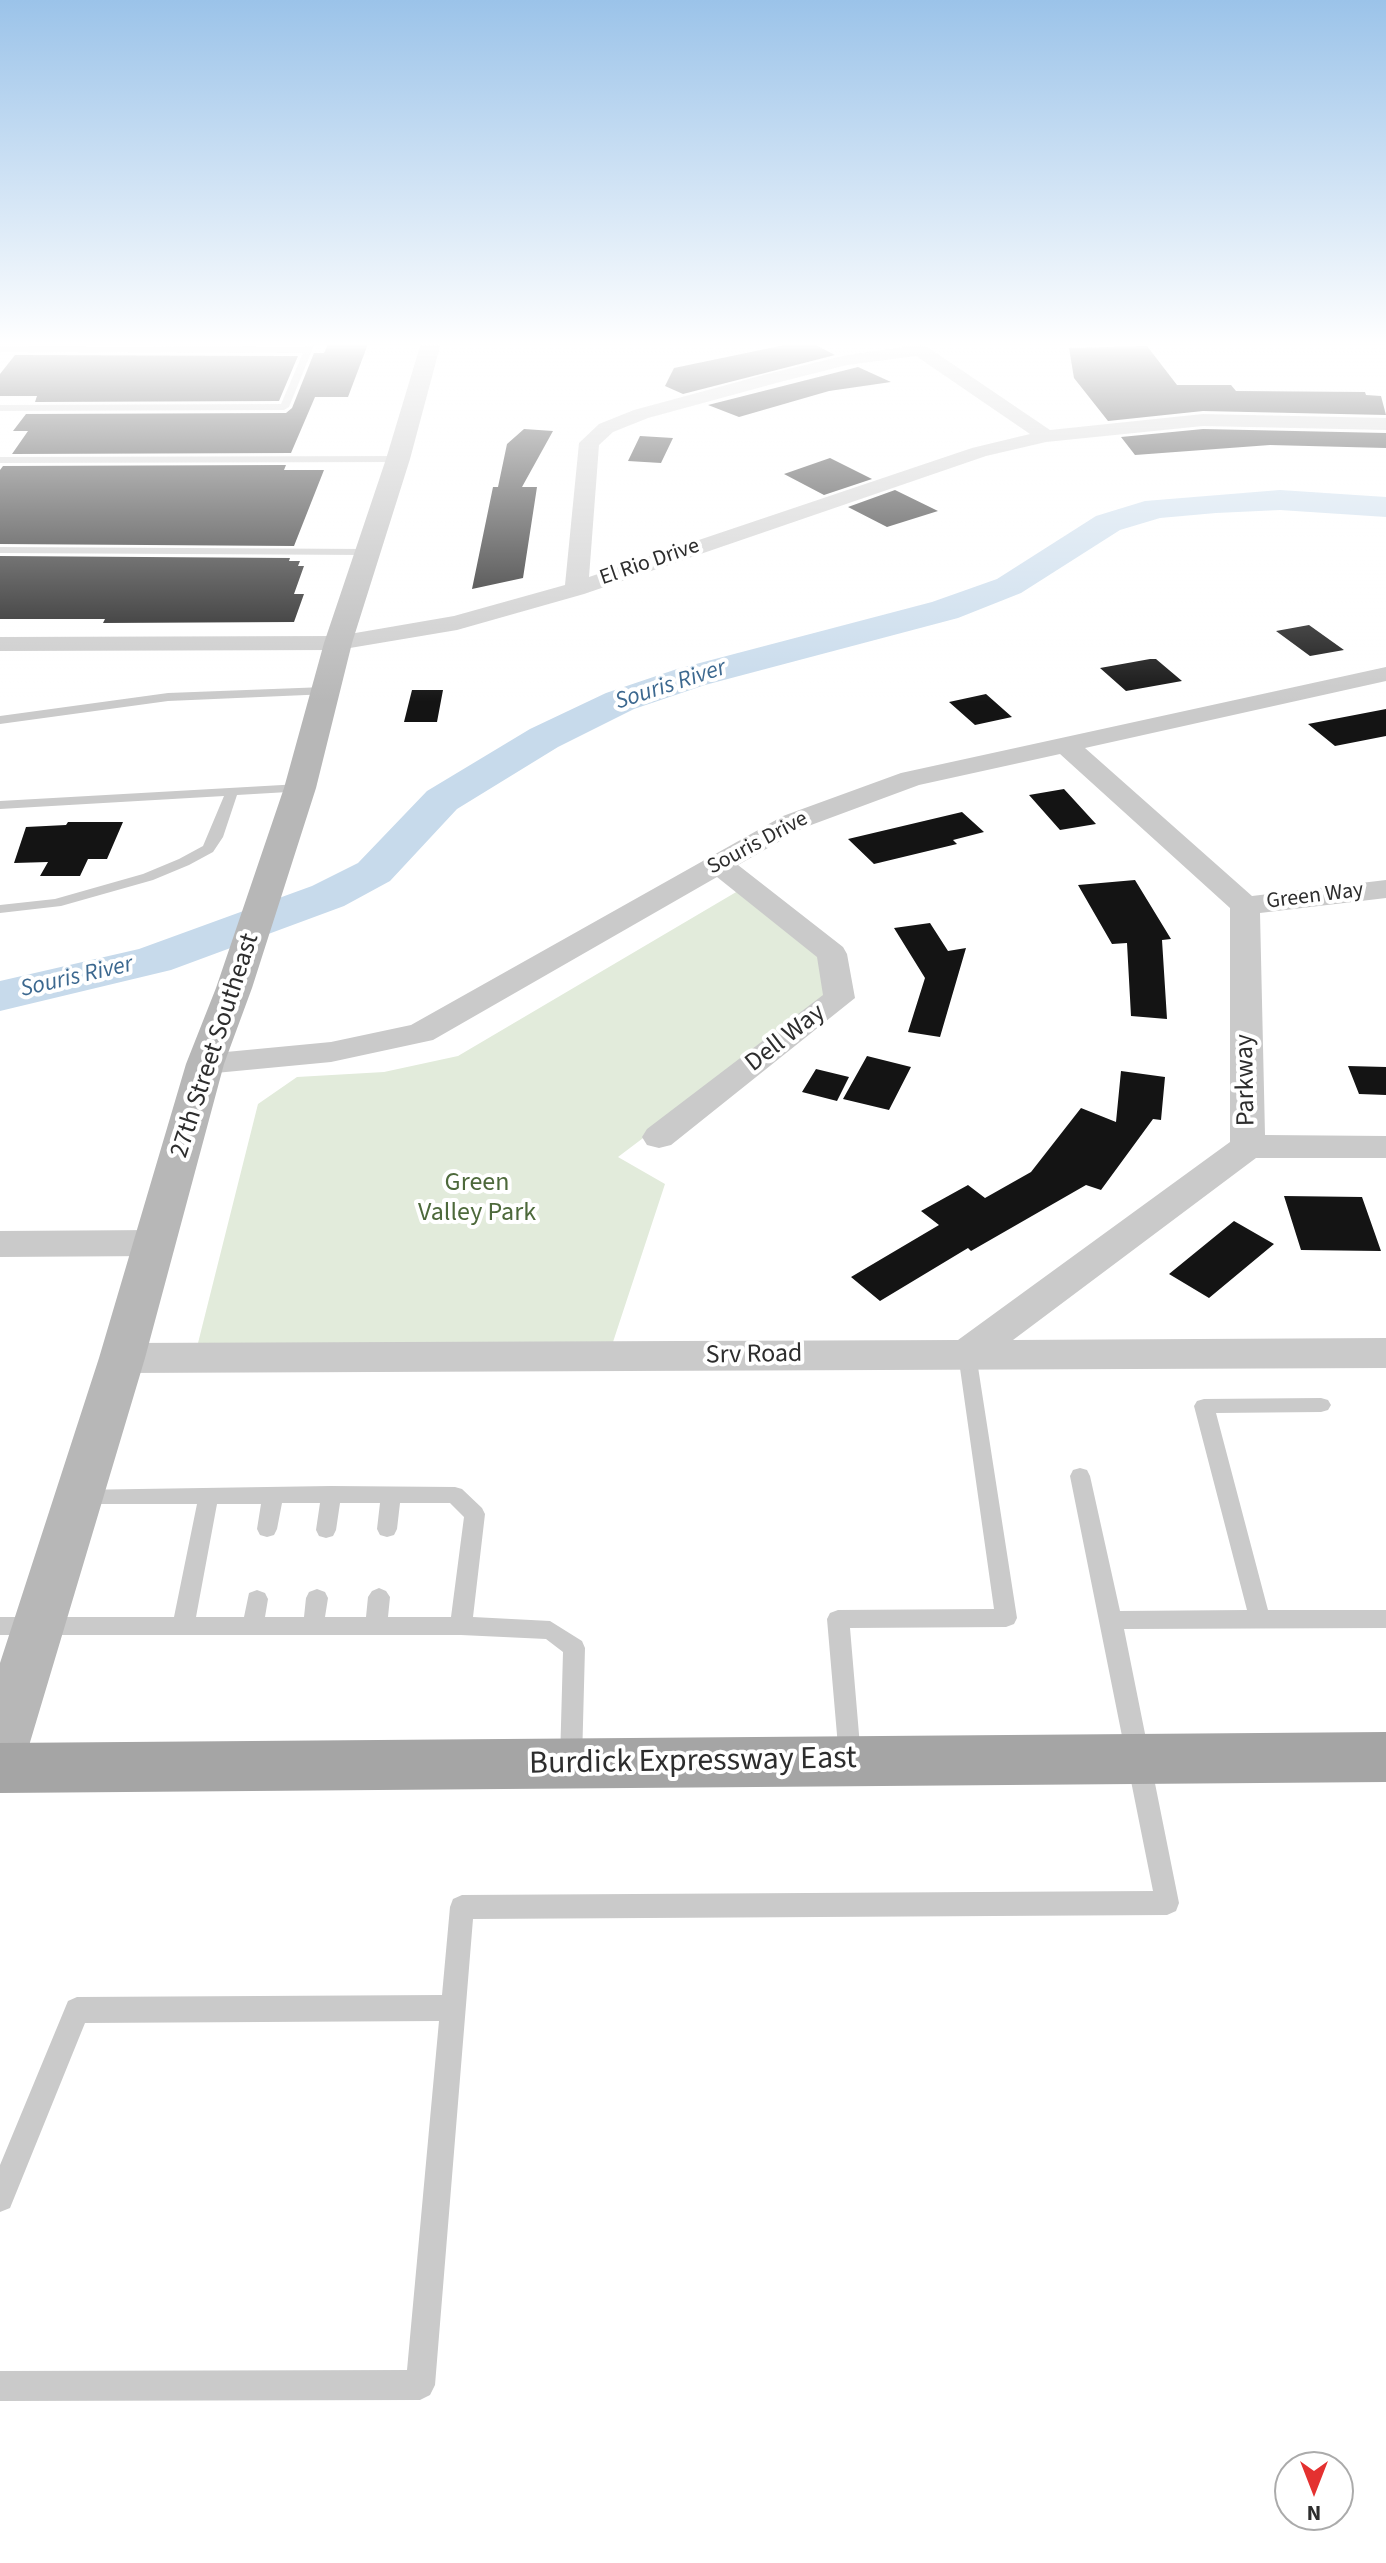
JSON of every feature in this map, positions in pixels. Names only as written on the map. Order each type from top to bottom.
[{"type":"main road","name":"Burdick Expressway East","points":[[0,1768],[1386,1757]]},
{"type":"street","name":"27th Street Southeast","points":[[0,1749],[18,1626],[78,1497],[156,1243],[205,1064],[234,988],[300,788],[338,643],[397,463]]},
{"type":"street","points":[[576,589],[587,463]]},
{"type":"street","name":"El Rio Drive","points":[[0,644],[338,643],[457,623],[576,589],[946,463]]},
{"type":"street","name":"Souris Drive","points":[[205,1064],[331,1052],[421,1033],[793,822],[911,779],[1386,674]]},
{"type":"street","points":[[1066,745],[1245,906]]},
{"type":"street","name":"Dell Way","points":[[659,1137],[839,998],[832,954],[718,864]]},
{"type":"street","name":"Green Way","points":[[1245,906],[1386,889]]},
{"type":"street","name":"Parkway","points":[[967,1354],[1248,1146],[1245,906]]},
{"type":"street","points":[[1248,1146],[1386,1147]]},
{"type":"street","points":[[0,1244],[156,1243]]},
{"type":"street","name":"Srv Road","points":[[122,1358],[1386,1353]]},
{"type":"lane","points":[[0,550],[367,552]]},
{"type":"lane","points":[[0,720],[168,697],[325,691]]},
{"type":"lane","points":[[0,805],[300,788]]},
{"type":"lane","points":[[0,909],[70,899],[184,862],[208,849],[216,837],[232,792]]},
{"type":"lane","points":[[850,1761],[838,1619],[1006,1618],[967,1354]]},
{"type":"lane","points":[[1260,1620],[1204,1406],[1321,1405]]},
{"type":"lane","points":[[0,2386],[420,2385],[462,1907],[1167,1903],[1080,1476]]},
{"type":"lane","points":[[326,1530],[331,1494]]},
{"type":"lane","points":[[387,1529],[391,1494]]},
{"type":"lane","points":[[183,1626],[209,1495]]},
{"type":"lane","points":[[267,1529],[273,1495]]},
{"type":"lane","points":[[78,1497],[455,1495],[475,1514],[461,1626]]},
{"type":"lane","points":[[376,1626],[379,1597]]},
{"type":"lane","points":[[313,1626],[317,1598]]},
{"type":"lane","points":[[253,1626],[257,1599]]},
{"type":"lane","points":[[1111,1620],[1386,1619]]},
{"type":"lane","points":[[18,1626],[461,1626],[550,1630],[574,1648],[571,1764]]},
{"type":"lane","points":[[0,2198],[77,2010],[454,2008]]},
{"type":"green space","name":"Green Valley Park","points":[[743,888],[826,953],[831,996],[618,1157],[665,1184],[613,1342],[197,1347],[258,1104],[297,1077],[384,1072],[458,1056]]},
{"type":"building","points":[[503,463],[536,463],[522,487],[537,487],[523,578],[472,589],[493,487],[498,487]]},
{"type":"building","points":[[817,463],[839,463],[872,479],[824,495],[784,474]]},
{"type":"building","points":[[286,465],[284,470],[324,470],[294,546],[0,544],[0,470],[3,466]]},
{"type":"building","points":[[895,490],[938,511],[887,527],[848,507]]},
{"type":"building","points":[[0,556],[290,558],[289,561],[300,561],[298,566],[304,566],[294,594],[304,594],[294,622],[103,623],[105,619],[0,619]]},
{"type":"building","points":[[1309,625],[1344,650],[1310,656],[1276,631]]},
{"type":"building","points":[[1156,659],[1182,681],[1126,691],[1100,668]]},
{"type":"building","points":[[412,690],[443,690],[437,722],[404,722]]},
{"type":"building","points":[[986,694],[1012,717],[975,725],[949,702]]},
{"type":"building","points":[[1386,709],[1386,736],[1335,746],[1308,724]]},
{"type":"building","points":[[1064,789],[1096,824],[1060,830],[1029,795]]},
{"type":"building","points":[[962,812],[984,832],[953,840],[957,844],[874,864],[848,839]]},
{"type":"building","points":[[68,822],[123,822],[107,859],[88,859],[80,876],[40,876],[48,862],[14,863],[26,827],[66,825]]},
{"type":"building","points":[[1135,880],[1171,939],[1162,940],[1167,1019],[1131,1016],[1127,943],[1112,944],[1078,885]]},
{"type":"building","points":[[930,923],[948,951],[966,948],[940,1037],[908,1032],[925,978],[894,928]]},
{"type":"building","points":[[867,1056],[911,1067],[889,1110],[843,1099]]},
{"type":"building","points":[[1348,1066],[1386,1067],[1386,1095],[1359,1094]]},
{"type":"building","points":[[816,1069],[849,1077],[837,1101],[802,1092]]},
{"type":"building","points":[[1121,1071],[1165,1077],[1161,1120],[1153,1119],[1101,1190],[1086,1185],[971,1251],[968,1248],[880,1301],[851,1277],[939,1225],[921,1211],[968,1185],[985,1198],[1031,1172],[1081,1108],[1116,1122]]},
{"type":"building","points":[[1284,1196],[1362,1197],[1381,1251],[1301,1250]]},
{"type":"building","points":[[1234,1221],[1274,1244],[1209,1298],[1169,1274]]},
{"type":"waterway","name":"Souris River","points":[[0,996],[154,960],[328,896],[374,872],[442,800],[544,738],[620,701],[691,677],[945,610],[1009,586],[1108,523],[1157,508],[1216,503],[1280,500],[1386,507]]}]
